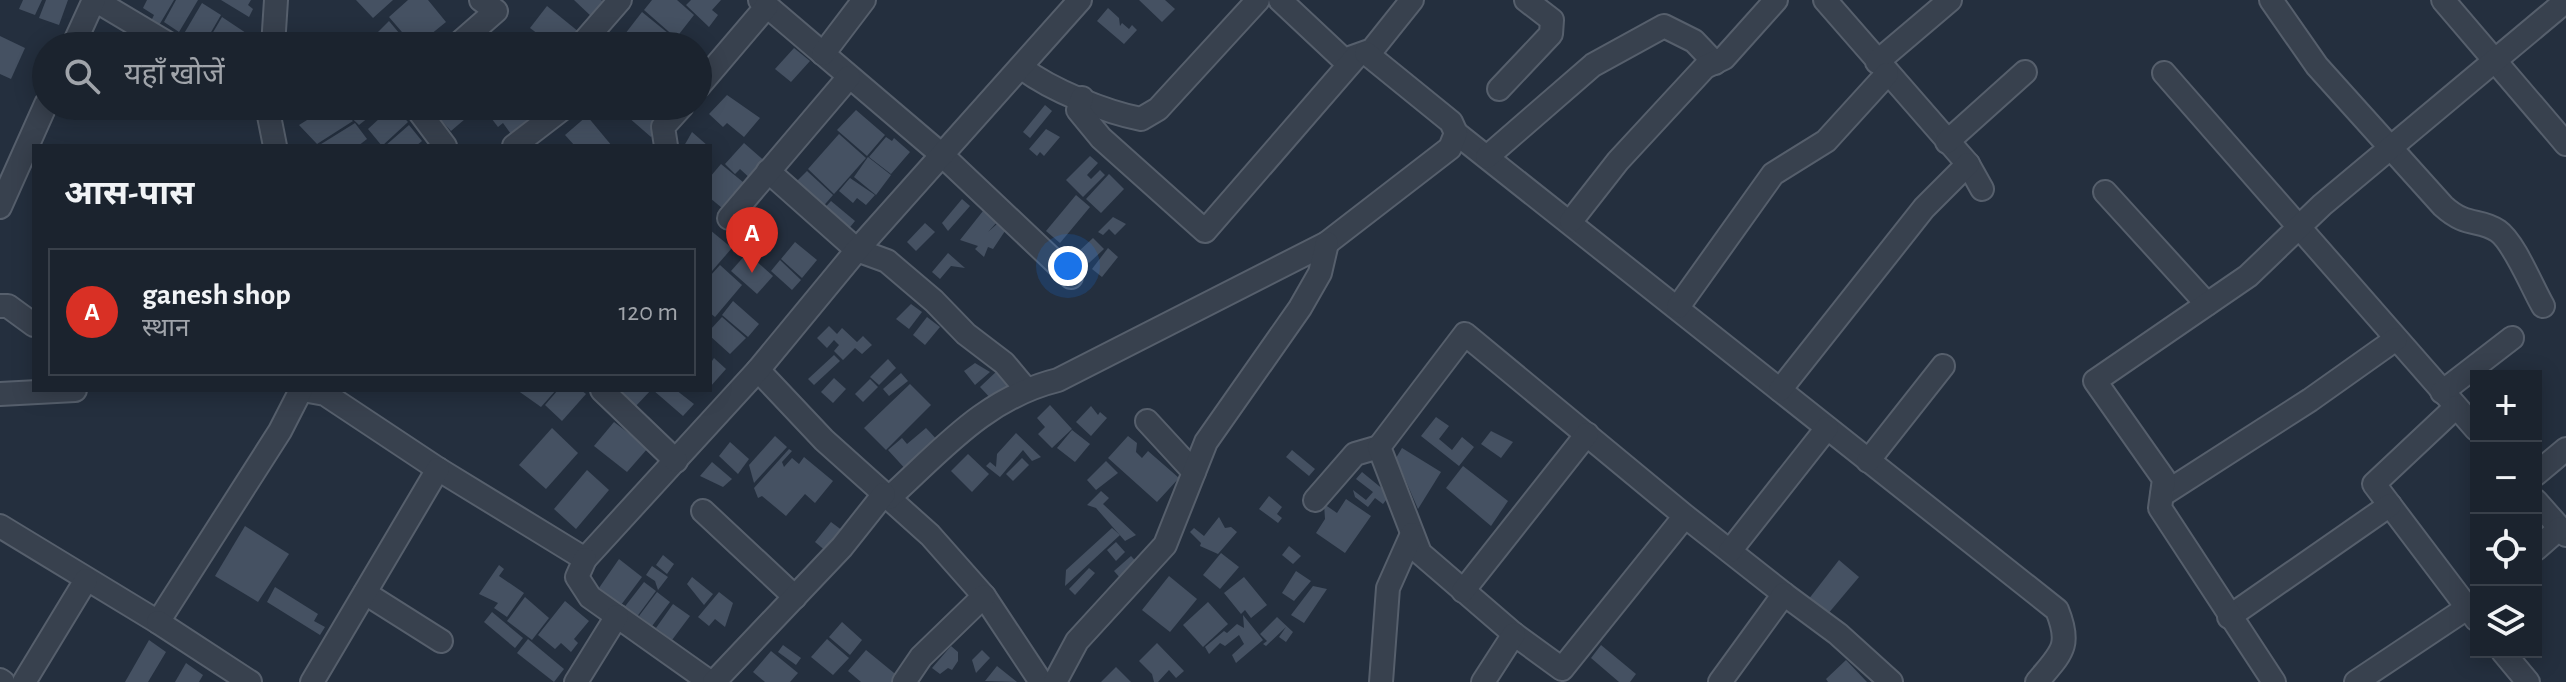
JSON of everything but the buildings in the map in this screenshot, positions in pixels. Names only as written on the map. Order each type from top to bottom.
[{"type":"street","points":[[79,32],[94,0],[148,32]]},
{"type":"street","points":[[274,32],[276,0]]},
{"type":"street","points":[[472,32],[496,11],[481,0]]},
{"type":"street","points":[[592,32],[620,0]]},
{"type":"street","points":[[823,54],[864,0]]},
{"type":"street","points":[[1080,0],[857,250],[758,370],[585,559],[577,577],[590,597],[712,682],[887,496],[991,406],[1025,388],[1058,380],[1327,243],[1450,148],[1456,133]]},
{"type":"street","points":[[1022,68],[1038,80],[1117,115],[1141,119],[1158,109],[1258,0]]},
{"type":"street","points":[[1280,0],[1344,60],[1372,50],[1412,0]]},
{"type":"street","points":[[1499,89],[1551,34],[1552,20],[1526,0]]},
{"type":"street","points":[[1571,221],[1618,161],[1705,67],[1724,58],[1776,0]]},
{"type":"street","points":[[1825,0],[1968,164],[1982,189]]},
{"type":"street","points":[[1678,307],[1773,174],[1826,141],[1882,68],[1950,0]]},
{"type":"street","points":[[2271,0],[2317,66],[2456,219],[2500,232],[2510,243],[2543,306]]},
{"type":"street","points":[[2443,0],[2566,144]]},
{"type":"street","points":[[2274,682],[2160,508],[2164,479],[2095,381],[2248,276],[2300,226],[2566,1]]},
{"type":"street","points":[[712,69],[763,3],[942,155],[1071,277]]},
{"type":"street","points":[[1487,157],[1593,65],[1664,26],[1694,41],[1715,63]]},
{"type":"street","points":[[1082,98],[1078,110],[1101,138],[1205,231],[1360,55]]},
{"type":"street","points":[[1360,55],[1451,122],[1456,133],[1571,221],[2057,610],[2066,633],[2063,651],[2037,682]]},
{"type":"street","points":[[1947,142],[2025,72]]},
{"type":"street","points":[[2164,73],[2470,422]]},
{"type":"street","points":[[729,218],[849,77]]},
{"type":"street","points":[[0,207],[39,120]]},
{"type":"street","points":[[270,120],[275,144]]},
{"type":"street","points":[[426,120],[444,144]]},
{"type":"street","points":[[517,144],[548,120]]},
{"type":"street","points":[[666,144],[663,127],[669,120]]},
{"type":"street","points":[[1780,390],[1924,208],[1968,164]]},
{"type":"street","points":[[768,171],[857,250],[887,261],[1004,363],[1025,388]]},
{"type":"street","points":[[2105,192],[2207,304]]},
{"type":"street","points":[[1055,682],[1077,641],[1165,545],[1206,442],[1300,308],[1320,273],[1327,243]]},
{"type":"street","points":[[0,306],[8,306],[32,324]]},
{"type":"street","points":[[1315,500],[1355,454],[1379,447],[1465,334],[1685,516],[1838,634],[1891,682]]},
{"type":"street","points":[[2470,606],[2374,484],[2449,399],[2512,338]]},
{"type":"street","points":[[2162,495],[2310,400],[2396,339]]},
{"type":"street","points":[[1868,461],[1943,366]]},
{"type":"street","points":[[758,370],[824,440],[930,535],[984,596],[1041,682]]},
{"type":"street","points":[[0,394],[38,392]]},
{"type":"street","points":[[158,622],[280,431],[312,392]]},
{"type":"street","points":[[315,392],[585,559]]},
{"type":"street","points":[[604,392],[676,461]]},
{"type":"street","points":[[1147,421],[1194,472]]},
{"type":"street","points":[[1730,551],[1827,428]]},
{"type":"street","points":[[1463,591],[1587,434]]},
{"type":"street","points":[[1379,447],[1420,553],[1514,634],[1562,669],[1685,516]]},
{"type":"street","points":[[2542,469],[2566,449]]},
{"type":"street","points":[[312,682],[438,469]]},
{"type":"street","points":[[2229,617],[2390,505]]},
{"type":"street","points":[[2542,508],[2563,532],[2542,545]]},
{"type":"street","points":[[703,511],[795,597]]},
{"type":"street","points":[[0,526],[250,682]]},
{"type":"street","points":[[1381,682],[1388,588],[1412,534]]},
{"type":"street","points":[[24,682],[86,580]]},
{"type":"street","points":[[365,593],[441,641]]},
{"type":"street","points":[[1720,682],[1784,594]]},
{"type":"street","points":[[904,682],[921,657],[984,596]]},
{"type":"street","points":[[2361,681],[2470,612]]},
{"type":"street","points":[[576,682],[617,616]]},
{"type":"street","points":[[1483,682],[1514,634]]},
{"type":"street","points":[[2508,658],[2528,682]]},
{"type":"place","name":"ganesh shop","points":[[752,273]]}]
